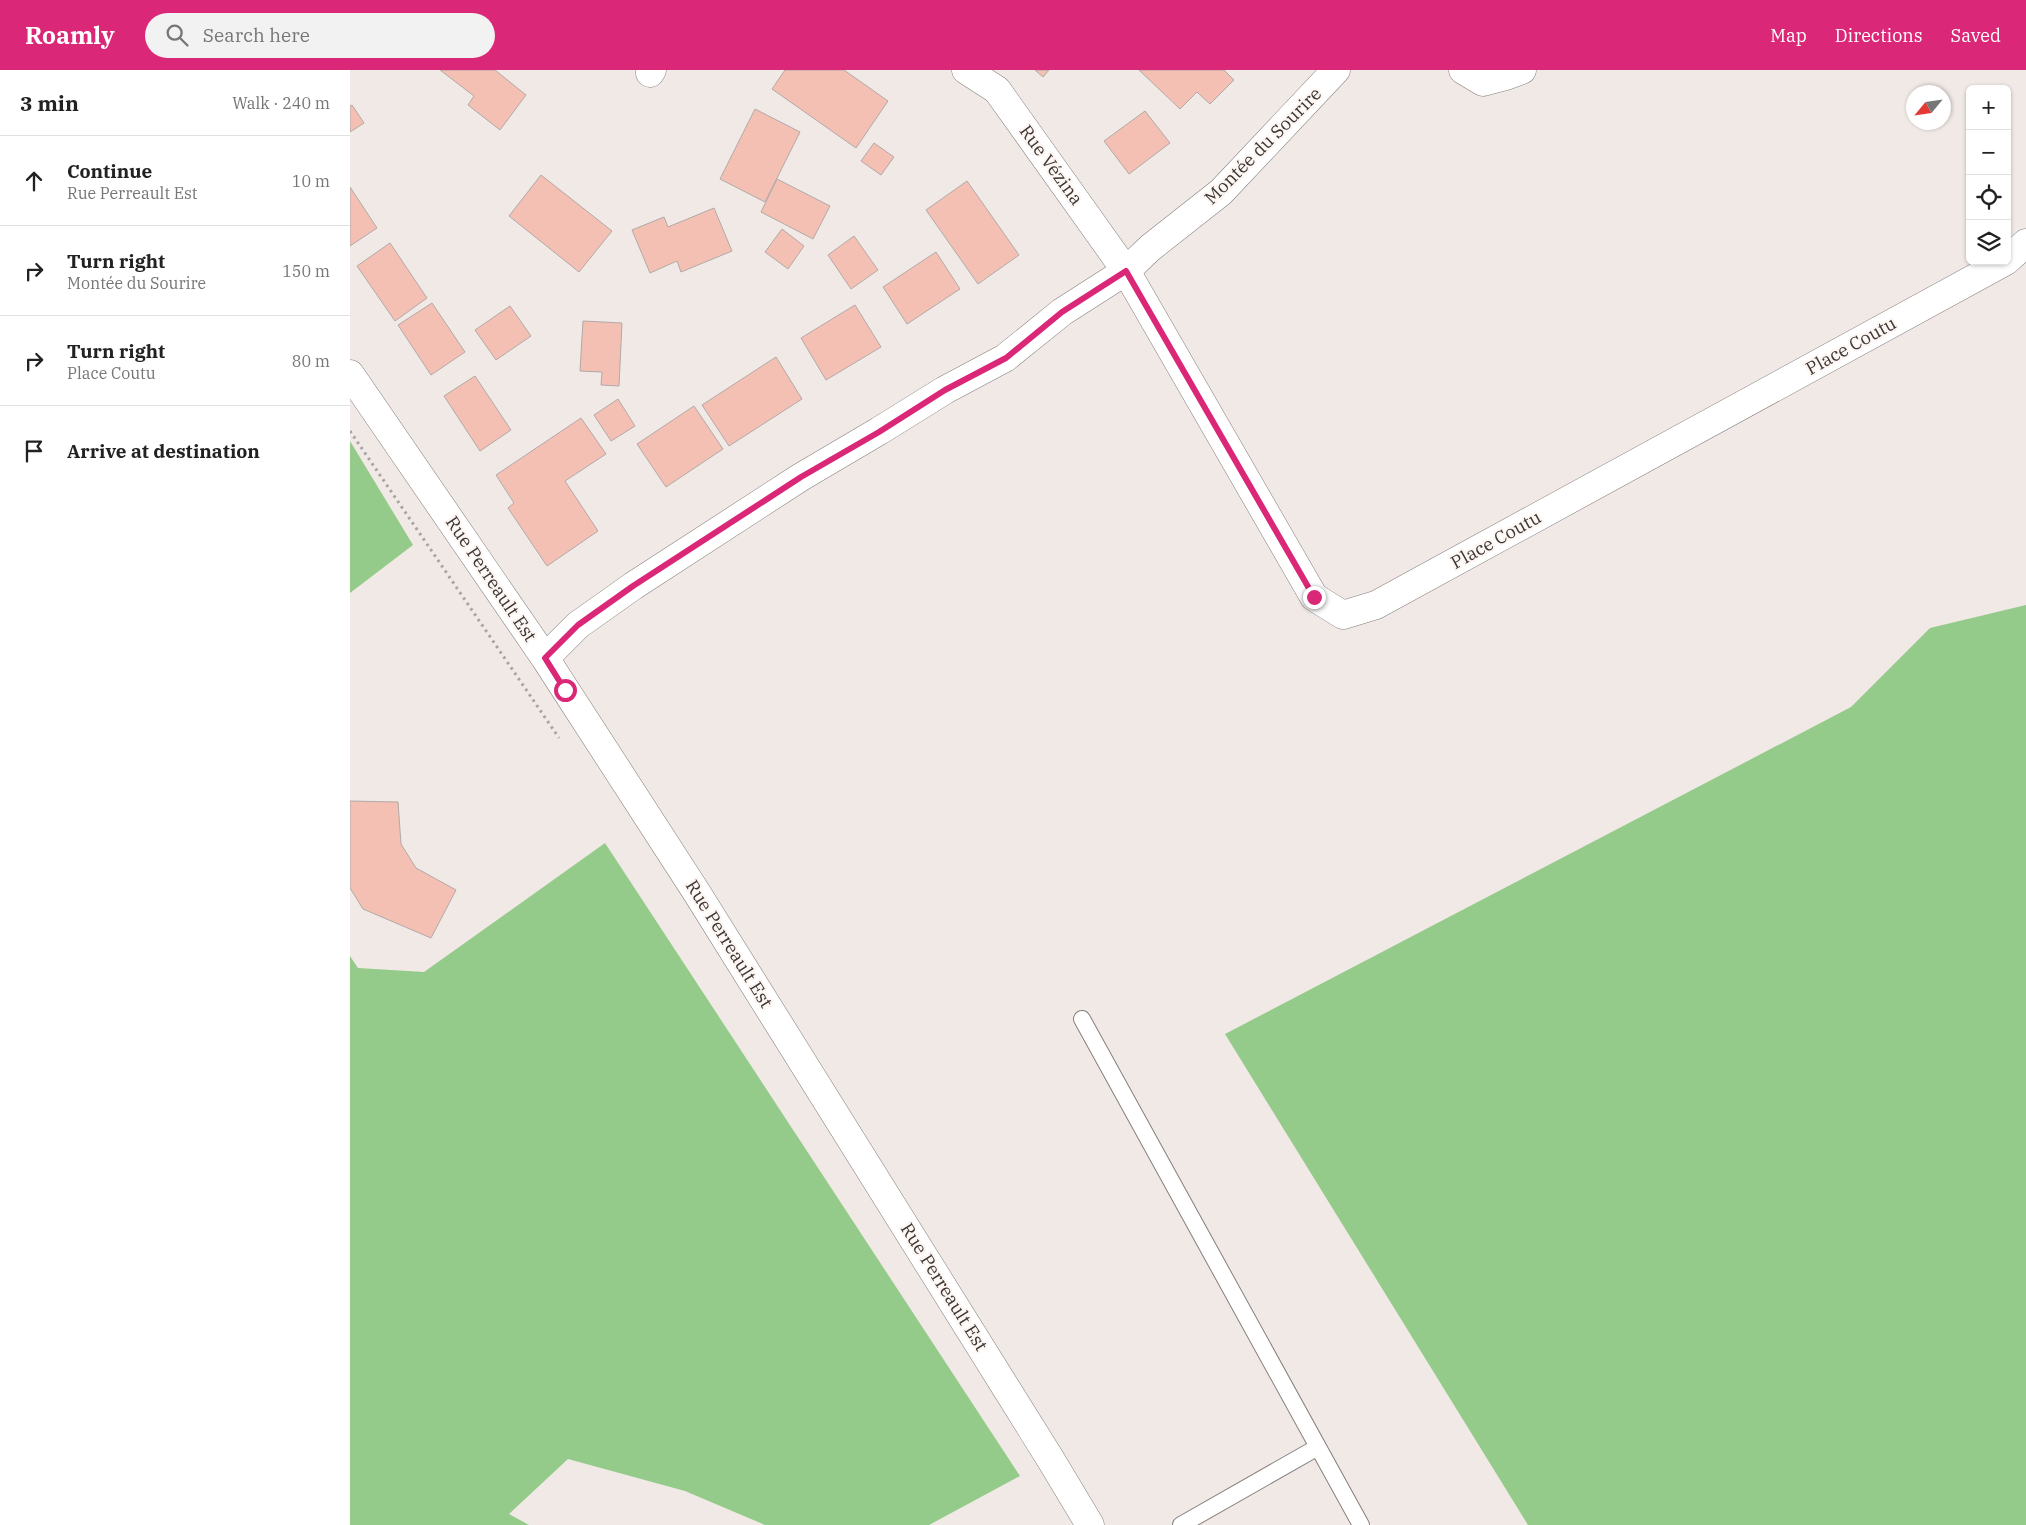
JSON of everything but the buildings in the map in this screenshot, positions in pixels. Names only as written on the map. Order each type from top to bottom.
[{"type":"street","name":"Rue Vézina","points":[[966,70],[997,90],[1126,271]]},
{"type":"street","name":"Montée du Sourire","points":[[545,658],[578,625],[641,581],[801,477],[879,432],[945,390],[1006,358],[1062,312],[1126,271],[1150,248],[1221,192],[1336,70]]},
{"type":"street","points":[[1463,70],[1483,82],[1522,70]]},
{"type":"street","name":"Place Coutu","points":[[2011,257],[2026,243]]},
{"type":"street","name":"Place Coutu","points":[[1126,271],[1314,597],[1343,615],[1376,605],[2000,265]]},
{"type":"street","name":"Rue Perreault Est","points":[[350,374],[545,658],[697,892],[1090,1525]]},
{"type":"lane","points":[[1082,1019],[1361,1525]]},
{"type":"lane","points":[[1181,1525],[1318,1446]]},
{"type":"path","points":[[350,431],[561,742]]},
{"type":"green space","points":[[350,441],[413,545],[350,593]]},
{"type":"green space","points":[[2026,605],[2026,1525],[1528,1525],[1225,1034],[1851,707],[1930,628]]},
{"type":"green space","points":[[605,843],[1020,1476],[929,1525],[765,1525],[685,1491],[568,1459],[509,1514],[529,1525],[350,1525],[350,956],[358,968],[424,972]]},
{"type":"route","points":[[565,690],[545,658],[578,625],[633,586],[801,477],[879,432],[945,390],[1006,358],[1062,312],[1126,271],[1314,597]]}]
